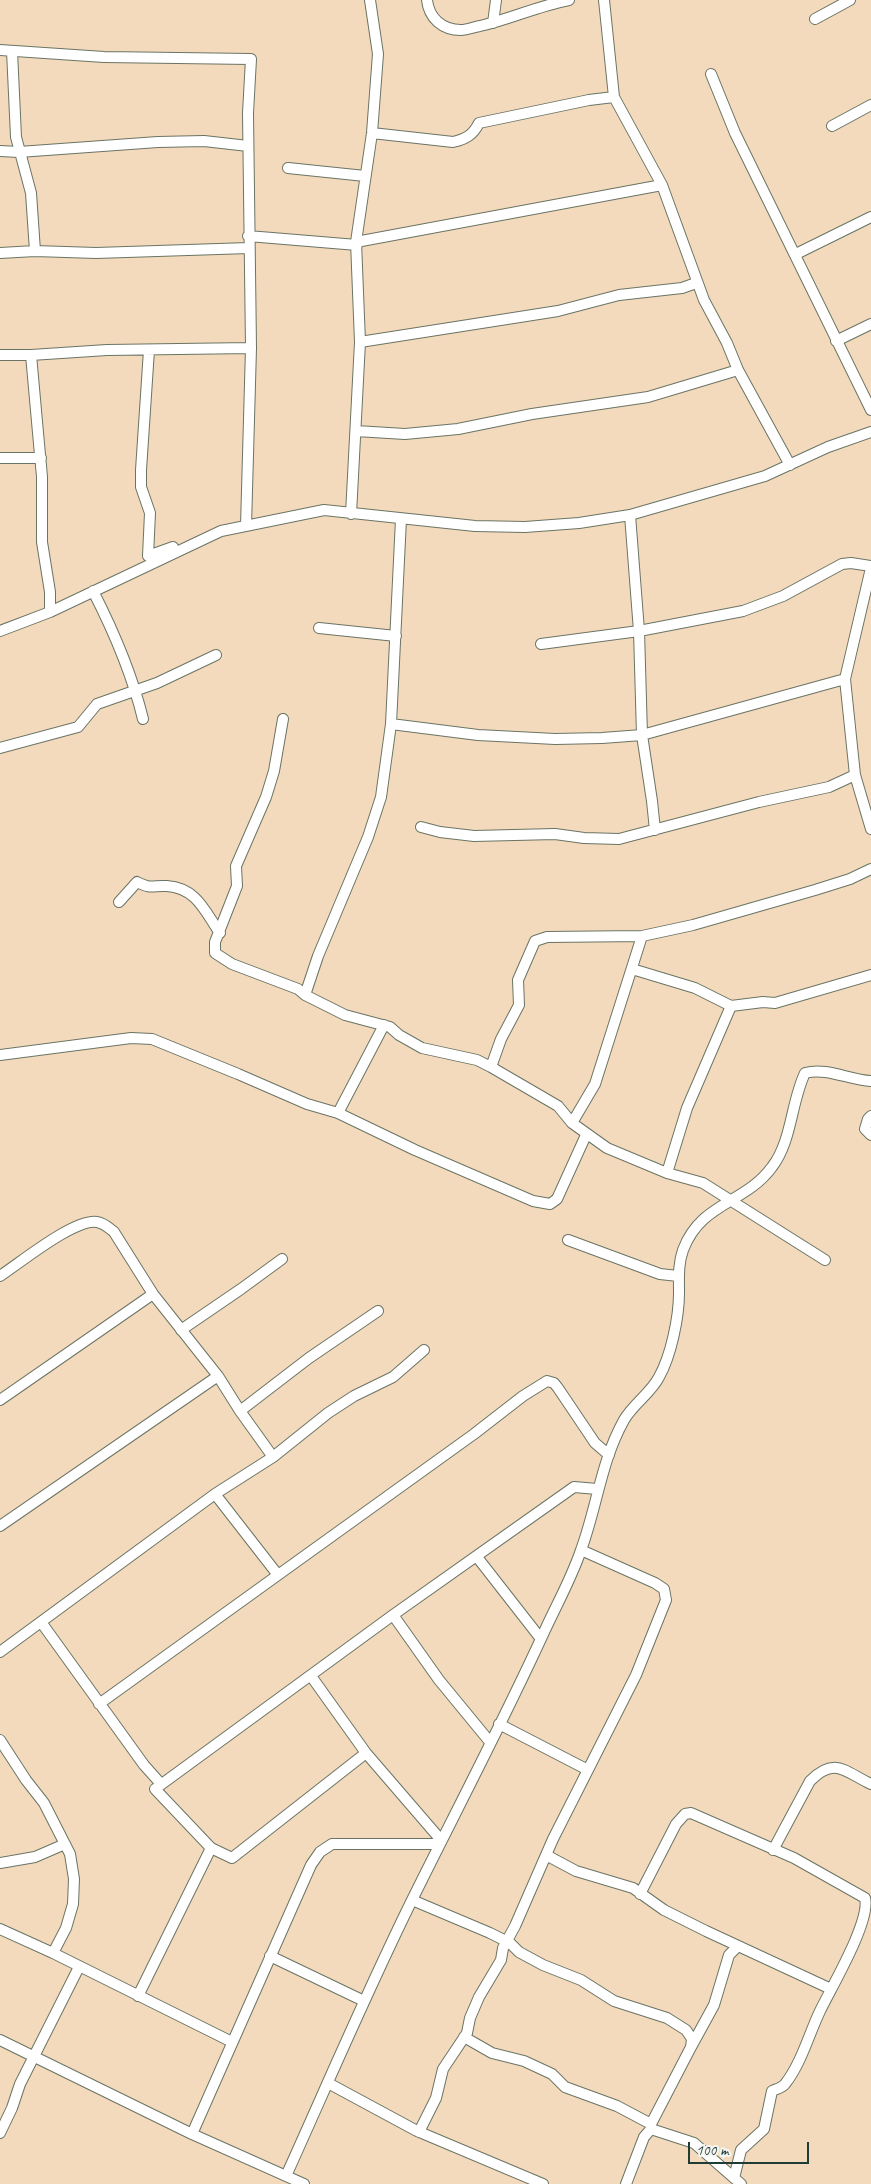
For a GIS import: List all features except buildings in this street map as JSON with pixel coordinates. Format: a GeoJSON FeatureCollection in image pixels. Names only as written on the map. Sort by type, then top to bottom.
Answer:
{"type":"FeatureCollection","features":[{"type":"Feature","properties":{"kind":"street"},"geometry":{"type":"LineString","coordinates":[[351,514],[360,342],[357,243],[364,176],[372,133],[378,54],[370,0]]}},
{"type":"Feature","properties":{"kind":"street"},"geometry":{"type":"LineString","coordinates":[[427,0],[433,19],[444,26],[461,30],[493,23],[549,4],[569,0]]}},
{"type":"Feature","properties":{"kind":"street"},"geometry":{"type":"LineString","coordinates":[[493,23],[496,0]]}},
{"type":"Feature","properties":{"kind":"street"},"geometry":{"type":"LineString","coordinates":[[604,0],[614,97],[662,186],[696,283],[727,343],[738,370],[790,465]]}},
{"type":"Feature","properties":{"kind":"street"},"geometry":{"type":"LineString","coordinates":[[815,19],[850,0]]}},
{"type":"Feature","properties":{"kind":"street"},"geometry":{"type":"LineString","coordinates":[[0,50],[104,57],[251,59],[248,113],[250,348],[246,526]]}},
{"type":"Feature","properties":{"kind":"street"},"geometry":{"type":"LineString","coordinates":[[12,51],[16,137],[18,152],[31,192],[35,250]]}},
{"type":"Feature","properties":{"kind":"street"},"geometry":{"type":"LineString","coordinates":[[711,74],[735,133],[871,410]]}},
{"type":"Feature","properties":{"kind":"street"},"geometry":{"type":"LineString","coordinates":[[372,133],[453,142],[464,139],[474,132],[479,123],[588,100],[614,97]]}},
{"type":"Feature","properties":{"kind":"street"},"geometry":{"type":"LineString","coordinates":[[832,126],[871,105]]}},
{"type":"Feature","properties":{"kind":"street"},"geometry":{"type":"LineString","coordinates":[[0,152],[185,141],[204,141],[248,146]]}},
{"type":"Feature","properties":{"kind":"street"},"geometry":{"type":"LineString","coordinates":[[288,168],[364,176]]}},
{"type":"Feature","properties":{"kind":"street"},"geometry":{"type":"LineString","coordinates":[[248,236],[357,243],[662,186]]}},
{"type":"Feature","properties":{"kind":"street"},"geometry":{"type":"LineString","coordinates":[[796,254],[871,217]]}},
{"type":"Feature","properties":{"kind":"street"},"geometry":{"type":"LineString","coordinates":[[0,253],[35,250],[96,252],[249,248]]}},
{"type":"Feature","properties":{"kind":"street"},"geometry":{"type":"LineString","coordinates":[[360,342],[558,311],[619,295],[682,288],[696,283]]}},
{"type":"Feature","properties":{"kind":"street"},"geometry":{"type":"LineString","coordinates":[[836,341],[871,324]]}},
{"type":"Feature","properties":{"kind":"street"},"geometry":{"type":"LineString","coordinates":[[0,355],[107,350],[250,348]]}},
{"type":"Feature","properties":{"kind":"street"},"geometry":{"type":"LineString","coordinates":[[149,350],[140,470],[141,486],[150,513],[148,556],[221,531],[324,510],[475,526],[525,528],[579,523],[630,515],[747,482],[828,447],[871,432]]}},
{"type":"Feature","properties":{"kind":"street"},"geometry":{"type":"LineString","coordinates":[[31,355],[41,458],[42,542],[50,592],[50,612]]}},
{"type":"Feature","properties":{"kind":"street"},"geometry":{"type":"LineString","coordinates":[[356,431],[405,434],[458,429],[532,414],[648,397],[738,370]]}},
{"type":"Feature","properties":{"kind":"street"},"geometry":{"type":"LineString","coordinates":[[0,458],[41,458]]}},
{"type":"Feature","properties":{"kind":"street"},"geometry":{"type":"LineString","coordinates":[[630,515],[639,631],[642,735],[655,830]]}},
{"type":"Feature","properties":{"kind":"street"},"geometry":{"type":"LineString","coordinates":[[305,995],[318,956],[368,836],[381,797],[391,724],[401,519]]}},
{"type":"Feature","properties":{"kind":"street"},"geometry":{"type":"LineString","coordinates":[[0,630],[50,612],[221,531]]}},
{"type":"Feature","properties":{"kind":"street"},"geometry":{"type":"LineString","coordinates":[[542,644],[639,631],[743,611],[783,596],[842,564],[852,563],[871,567],[845,679],[854,774],[871,829]]}},
{"type":"Feature","properties":{"kind":"street"},"geometry":{"type":"LineString","coordinates":[[92,591],[115,635],[136,689],[143,719]]}},
{"type":"Feature","properties":{"kind":"street"},"geometry":{"type":"LineString","coordinates":[[319,628],[396,636]]}},
{"type":"Feature","properties":{"kind":"street"},"geometry":{"type":"LineString","coordinates":[[0,748],[78,728],[97,704],[157,683],[216,656]]}},
{"type":"Feature","properties":{"kind":"street"},"geometry":{"type":"LineString","coordinates":[[391,724],[478,735],[555,739],[642,735],[845,679]]}},
{"type":"Feature","properties":{"kind":"street"},"geometry":{"type":"LineString","coordinates":[[284,719],[274,772],[266,797],[236,866],[237,886],[215,942],[215,953],[232,964],[280,984],[298,989],[305,995],[352,1018],[384,1025],[422,1048],[477,1060],[492,1067],[558,1106],[572,1123],[586,1135],[607,1148],[667,1173],[704,1183],[825,1260]]}},
{"type":"Feature","properties":{"kind":"street"},"geometry":{"type":"LineString","coordinates":[[421,827],[440,832],[474,836],[555,834],[584,838],[619,839],[759,802],[829,787],[854,774]]}},
{"type":"Feature","properties":{"kind":"street"},"geometry":{"type":"LineString","coordinates":[[492,1067],[501,1039],[518,1005],[518,980],[536,941],[547,937],[642,936],[693,925],[782,900],[850,878],[871,868]]}},
{"type":"Feature","properties":{"kind":"street"},"geometry":{"type":"LineString","coordinates":[[119,902],[137,882],[149,888],[163,885],[175,886],[186,890],[202,904],[220,933]]}},
{"type":"Feature","properties":{"kind":"street"},"geometry":{"type":"LineString","coordinates":[[572,1123],[595,1084],[642,936]]}},
{"type":"Feature","properties":{"kind":"street"},"geometry":{"type":"LineString","coordinates":[[632,969],[695,988],[731,1006],[775,1003],[871,975]]}},
{"type":"Feature","properties":{"kind":"street"},"geometry":{"type":"LineString","coordinates":[[667,1173],[687,1108],[731,1006]]}},
{"type":"Feature","properties":{"kind":"street"},"geometry":{"type":"LineString","coordinates":[[338,1113],[384,1025]]}},
{"type":"Feature","properties":{"kind":"street"},"geometry":{"type":"LineString","coordinates":[[0,1055],[132,1038],[152,1039],[307,1104],[338,1113],[415,1150],[533,1200],[550,1204],[557,1199],[586,1135]]}},
{"type":"Feature","properties":{"kind":"street"},"geometry":{"type":"LineString","coordinates":[[286,2176],[364,2001],[440,1842],[541,1639],[581,1550],[597,1489],[624,1419],[659,1380],[670,1348],[676,1317],[679,1295],[678,1276],[682,1251],[694,1229],[704,1217],[733,1201],[759,1182],[773,1166],[781,1152],[805,1073],[834,1073],[871,1081]]}},
{"type":"Feature","properties":{"kind":"street"},"geometry":{"type":"LineString","coordinates":[[871,1116],[865,1129],[871,1135]]}},
{"type":"Feature","properties":{"kind":"street"},"geometry":{"type":"LineString","coordinates":[[0,1276],[63,1233],[86,1223],[98,1222],[114,1232],[153,1294],[218,1376],[240,1412],[273,1457]]}},
{"type":"Feature","properties":{"kind":"street"},"geometry":{"type":"LineString","coordinates":[[568,1240],[660,1274],[678,1276]]}},
{"type":"Feature","properties":{"kind":"street"},"geometry":{"type":"LineString","coordinates":[[181,1330],[282,1259]]}},
{"type":"Feature","properties":{"kind":"street"},"geometry":{"type":"LineString","coordinates":[[0,1400],[153,1294]]}},
{"type":"Feature","properties":{"kind":"street"},"geometry":{"type":"LineString","coordinates":[[240,1412],[309,1358],[378,1311]]}},
{"type":"Feature","properties":{"kind":"street"},"geometry":{"type":"LineString","coordinates":[[0,1652],[215,1494],[273,1457],[328,1413],[354,1396],[393,1377],[424,1350]]}},
{"type":"Feature","properties":{"kind":"street"},"geometry":{"type":"LineString","coordinates":[[0,1526],[218,1376]]}},
{"type":"Feature","properties":{"kind":"street"},"geometry":{"type":"LineString","coordinates":[[99,1704],[494,1419],[523,1396],[547,1381],[554,1383],[595,1443],[609,1455]]}},
{"type":"Feature","properties":{"kind":"street"},"geometry":{"type":"LineString","coordinates":[[366,1753],[232,1858],[211,1848],[155,1789],[393,1615],[574,1487],[597,1489]]}},
{"type":"Feature","properties":{"kind":"street"},"geometry":{"type":"LineString","coordinates":[[215,1494],[278,1575]]}},
{"type":"Feature","properties":{"kind":"street"},"geometry":{"type":"LineString","coordinates":[[419,2132],[436,2098],[443,2069],[464,2037],[479,1997],[502,1960],[503,1948],[515,1926],[546,1855],[636,1675],[666,1600],[664,1589],[655,1583],[581,1550]]}},
{"type":"Feature","properties":{"kind":"street"},"geometry":{"type":"LineString","coordinates":[[477,1557],[541,1639]]}},
{"type":"Feature","properties":{"kind":"street"},"geometry":{"type":"LineString","coordinates":[[393,1615],[439,1680],[490,1742]]}},
{"type":"Feature","properties":{"kind":"street"},"geometry":{"type":"LineString","coordinates":[[41,1622],[144,1765],[162,1784]]}},
{"type":"Feature","properties":{"kind":"street"},"geometry":{"type":"LineString","coordinates":[[311,1676],[366,1753],[440,1842]]}},
{"type":"Feature","properties":{"kind":"street"},"geometry":{"type":"LineString","coordinates":[[499,1724],[588,1770]]}},
{"type":"Feature","properties":{"kind":"street"},"geometry":{"type":"LineString","coordinates":[[0,1740],[26,1780],[44,1802],[70,1854],[74,1879],[73,1904],[66,1928],[53,1953]]}},
{"type":"Feature","properties":{"kind":"street"},"geometry":{"type":"LineString","coordinates":[[773,1850],[810,1781],[818,1773],[826,1768],[834,1767],[871,1784]]}},
{"type":"Feature","properties":{"kind":"street"},"geometry":{"type":"LineString","coordinates":[[640,1894],[676,1824],[685,1814],[699,1815],[794,1858],[865,1898],[865,1910],[849,1956],[791,2075],[784,2086],[772,2092],[764,2130],[741,2150],[738,2181]]}},
{"type":"Feature","properties":{"kind":"street"},"geometry":{"type":"LineString","coordinates":[[192,2134],[311,1865],[320,1852],[332,1844],[440,1842]]}},
{"type":"Feature","properties":{"kind":"street"},"geometry":{"type":"LineString","coordinates":[[0,1864],[34,1857],[65,1844]]}},
{"type":"Feature","properties":{"kind":"street"},"geometry":{"type":"LineString","coordinates":[[138,1996],[211,1848]]}},
{"type":"Feature","properties":{"kind":"street"},"geometry":{"type":"LineString","coordinates":[[546,1855],[576,1871],[633,1888],[664,1910],[737,1947],[750,1951],[832,1989]]}},
{"type":"Feature","properties":{"kind":"street"},"geometry":{"type":"LineString","coordinates":[[412,1900],[506,1942],[519,1952],[543,1965],[580,1980],[614,2000],[667,2018],[686,2030],[692,2040],[692,2047]]}},
{"type":"Feature","properties":{"kind":"street"},"geometry":{"type":"LineString","coordinates":[[0,1928],[232,2042]]}},
{"type":"Feature","properties":{"kind":"street"},"geometry":{"type":"LineString","coordinates":[[626,2184],[644,2137],[714,2005],[729,1955],[737,1947]]}},
{"type":"Feature","properties":{"kind":"street"},"geometry":{"type":"LineString","coordinates":[[270,1956],[364,2001]]}},
{"type":"Feature","properties":{"kind":"street"},"geometry":{"type":"LineString","coordinates":[[0,2133],[12,2108],[20,2084],[79,1967]]}},
{"type":"Feature","properties":{"kind":"street"},"geometry":{"type":"LineString","coordinates":[[464,2037],[492,2054],[524,2061],[552,2074],[565,2086],[617,2106],[651,2126],[694,2143],[738,2181]]}},
{"type":"Feature","properties":{"kind":"street"},"geometry":{"type":"LineString","coordinates":[[0,2040],[192,2134],[304,2184]]}},
{"type":"Feature","properties":{"kind":"street"},"geometry":{"type":"LineString","coordinates":[[328,2082],[419,2132],[543,2184]]}}]}
